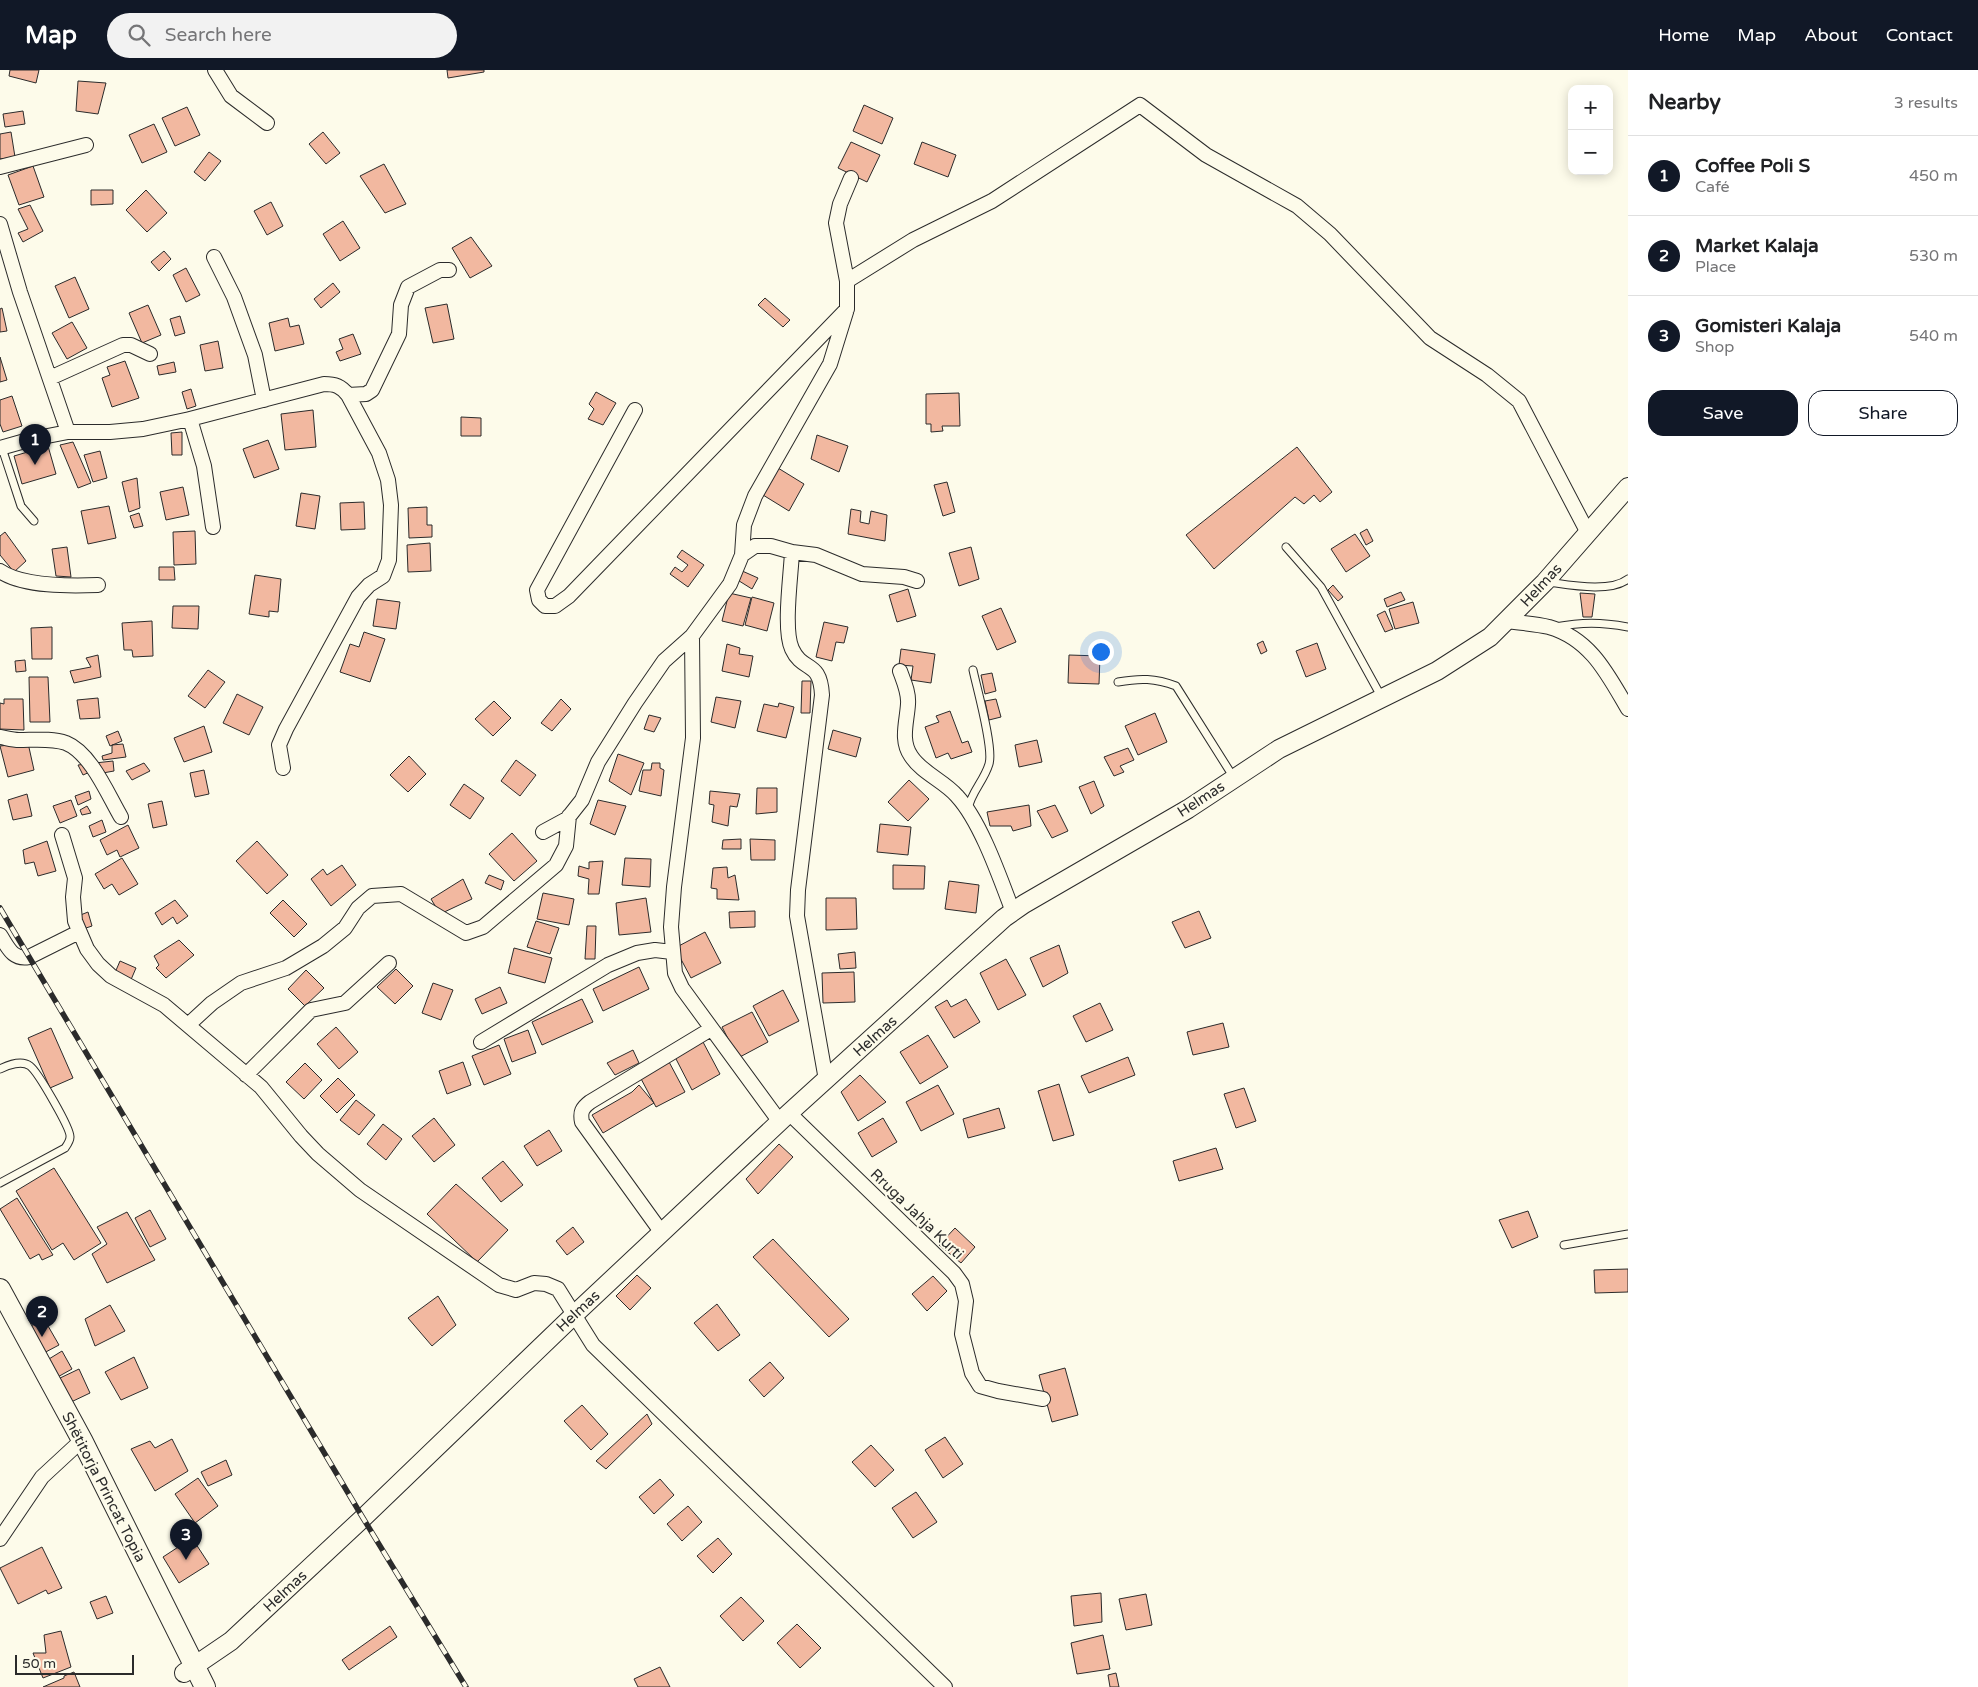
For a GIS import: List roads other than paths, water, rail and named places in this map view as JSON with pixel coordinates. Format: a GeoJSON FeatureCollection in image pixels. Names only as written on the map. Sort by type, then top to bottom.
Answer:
{"type":"FeatureCollection","features":[{"type":"Feature","properties":{"kind":"main road","name":"Shëtitorja Princat Topia"},"geometry":{"type":"LineString","coordinates":[[0,1289],[82,1440],[189,1670],[205,1687]]}},
{"type":"Feature","properties":{"kind":"street"},"geometry":{"type":"LineString","coordinates":[[215,70],[231,96],[267,123]]}},
{"type":"Feature","properties":{"kind":"street"},"geometry":{"type":"LineString","coordinates":[[847,280],[913,240],[992,200],[1140,105],[1206,156],[1297,206],[1330,234],[1430,338],[1487,375],[1519,401],[1588,533]]}},
{"type":"Feature","properties":{"kind":"street"},"geometry":{"type":"LineString","coordinates":[[0,166],[86,145]]}},
{"type":"Feature","properties":{"kind":"street"},"geometry":{"type":"LineString","coordinates":[[543,832],[569,816],[582,800],[598,762],[635,703],[664,661],[692,636],[730,584],[742,555],[744,525],[755,496],[830,364],[846,309],[847,280],[836,223],[840,204],[851,178]]}},
{"type":"Feature","properties":{"kind":"street"},"geometry":{"type":"LineString","coordinates":[[0,224],[20,292],[68,432]]}},
{"type":"Feature","properties":{"kind":"street"},"geometry":{"type":"LineString","coordinates":[[214,258],[234,297],[255,355],[264,400]]}},
{"type":"Feature","properties":{"kind":"street"},"geometry":{"type":"LineString","coordinates":[[348,395],[366,394],[372,390],[399,334],[401,306],[408,287],[440,270],[449,270]]}},
{"type":"Feature","properties":{"kind":"street"},"geometry":{"type":"LineString","coordinates":[[635,410],[537,590],[538,600],[545,606],[555,606],[569,596],[846,309]]}},
{"type":"Feature","properties":{"kind":"street"},"geometry":{"type":"LineString","coordinates":[[50,378],[123,345],[131,345],[150,354]]}},
{"type":"Feature","properties":{"kind":"street"},"geometry":{"type":"LineString","coordinates":[[1,448],[32,439],[68,432],[110,432],[143,429],[190,419],[324,384],[334,384],[342,387],[379,453],[388,480],[392,504],[389,560],[384,576],[370,585],[358,597],[286,729],[279,745],[283,768]]}},
{"type":"Feature","properties":{"kind":"street"},"geometry":{"type":"LineString","coordinates":[[190,419],[204,466],[213,526]]}},
{"type":"Feature","properties":{"kind":"street","name":"Helmas"},"geometry":{"type":"LineString","coordinates":[[189,1670],[231,1641],[364,1518],[575,1314],[784,1118],[1013,912],[1188,808],[1279,749],[1437,671],[1490,637],[1545,582],[1628,487]]}},
{"type":"Feature","properties":{"kind":"street"},"geometry":{"type":"LineString","coordinates":[[742,555],[755,546],[771,546],[792,552],[816,555],[862,574],[904,577],[917,581]]}},
{"type":"Feature","properties":{"kind":"street"},"geometry":{"type":"LineString","coordinates":[[792,552],[788,634],[791,648],[798,659],[816,672],[821,689],[798,890],[797,916],[826,1080]]}},
{"type":"Feature","properties":{"kind":"street"},"geometry":{"type":"LineString","coordinates":[[0,571],[21,580],[63,586],[98,585]]}},
{"type":"Feature","properties":{"kind":"street"},"geometry":{"type":"LineString","coordinates":[[1507,621],[1550,628],[1572,638],[1591,651],[1628,709]]}},
{"type":"Feature","properties":{"kind":"street"},"geometry":{"type":"LineString","coordinates":[[692,636],[692,738],[671,927],[675,973],[682,988],[711,1028],[784,1118]]}},
{"type":"Feature","properties":{"kind":"street"},"geometry":{"type":"LineString","coordinates":[[900,671],[907,691],[908,704],[904,724],[906,742],[911,756],[956,794],[968,809],[995,866],[1013,912]]}},
{"type":"Feature","properties":{"kind":"street"},"geometry":{"type":"LineString","coordinates":[[0,737],[65,743],[80,751],[122,817]]}},
{"type":"Feature","properties":{"kind":"street"},"geometry":{"type":"LineString","coordinates":[[188,1025],[212,1003],[241,984],[286,968],[323,946],[345,928],[358,908],[372,896],[401,894],[466,933],[483,927],[556,865],[566,846],[569,816]]}},
{"type":"Feature","properties":{"kind":"street"},"geometry":{"type":"LineString","coordinates":[[62,835],[75,878],[73,897],[75,921],[79,932],[98,964],[111,976],[164,1006],[188,1025],[272,1099],[318,1154],[368,1195],[500,1285],[516,1290],[534,1283],[546,1284],[558,1289],[593,1345],[945,1687]]}},
{"type":"Feature","properties":{"kind":"street"},"geometry":{"type":"LineString","coordinates":[[0,935],[13,955],[20,958],[29,957],[79,932]]}},
{"type":"Feature","properties":{"kind":"street"},"geometry":{"type":"LineString","coordinates":[[481,1042],[608,965],[637,953],[655,950],[672,952]]}},
{"type":"Feature","properties":{"kind":"street"},"geometry":{"type":"LineString","coordinates":[[246,1075],[311,1010],[345,1003],[390,963]]}},
{"type":"Feature","properties":{"kind":"street"},"geometry":{"type":"LineString","coordinates":[[662,1233],[582,1122],[580,1115],[583,1108],[590,1102],[711,1028]]}},
{"type":"Feature","properties":{"kind":"street","name":"Rruga Jahja Kurti"},"geometry":{"type":"LineString","coordinates":[[784,1118],[954,1273],[962,1284],[966,1301],[962,1334],[972,1372],[980,1386],[1043,1399]]}},
{"type":"Feature","properties":{"kind":"street"},"geometry":{"type":"LineString","coordinates":[[0,1539],[42,1477],[82,1440]]}},
{"type":"Feature","properties":{"kind":"lane"},"geometry":{"type":"LineString","coordinates":[[1,448],[21,506],[34,522]]}},
{"type":"Feature","properties":{"kind":"lane"},"geometry":{"type":"LineString","coordinates":[[1286,547],[1321,588],[1383,699]]}},
{"type":"Feature","properties":{"kind":"lane"},"geometry":{"type":"LineString","coordinates":[[1545,582],[1609,587],[1628,579]]}},
{"type":"Feature","properties":{"kind":"lane"},"geometry":{"type":"LineString","coordinates":[[1550,628],[1576,623],[1601,622],[1628,626]]}},
{"type":"Feature","properties":{"kind":"lane"},"geometry":{"type":"LineString","coordinates":[[968,809],[970,798],[984,778],[990,761],[985,722],[973,670]]}},
{"type":"Feature","properties":{"kind":"lane"},"geometry":{"type":"LineString","coordinates":[[1118,682],[1136,679],[1160,680],[1176,686],[1234,778]]}},
{"type":"Feature","properties":{"kind":"lane"},"geometry":{"type":"LineString","coordinates":[[0,1069],[8,1065],[21,1063],[30,1066],[69,1129],[70,1138],[65,1148],[0,1183]]}},
{"type":"Feature","properties":{"kind":"lane"},"geometry":{"type":"LineString","coordinates":[[1564,1245],[1628,1234]]}},
{"type":"Feature","properties":{"kind":"railway"},"geometry":{"type":"LineString","coordinates":[[0,908],[363,1518],[466,1687]]}},
{"type":"Feature","properties":{"kind":"place","name":"Coffee Poli S"},"geometry":{"type":"Point","coordinates":[35,465]}},
{"type":"Feature","properties":{"kind":"place","name":"Market Kalaja"},"geometry":{"type":"Point","coordinates":[42,1337]}},
{"type":"Feature","properties":{"kind":"place","name":"Gomisteri Kalaja"},"geometry":{"type":"Point","coordinates":[186,1560]}}]}
